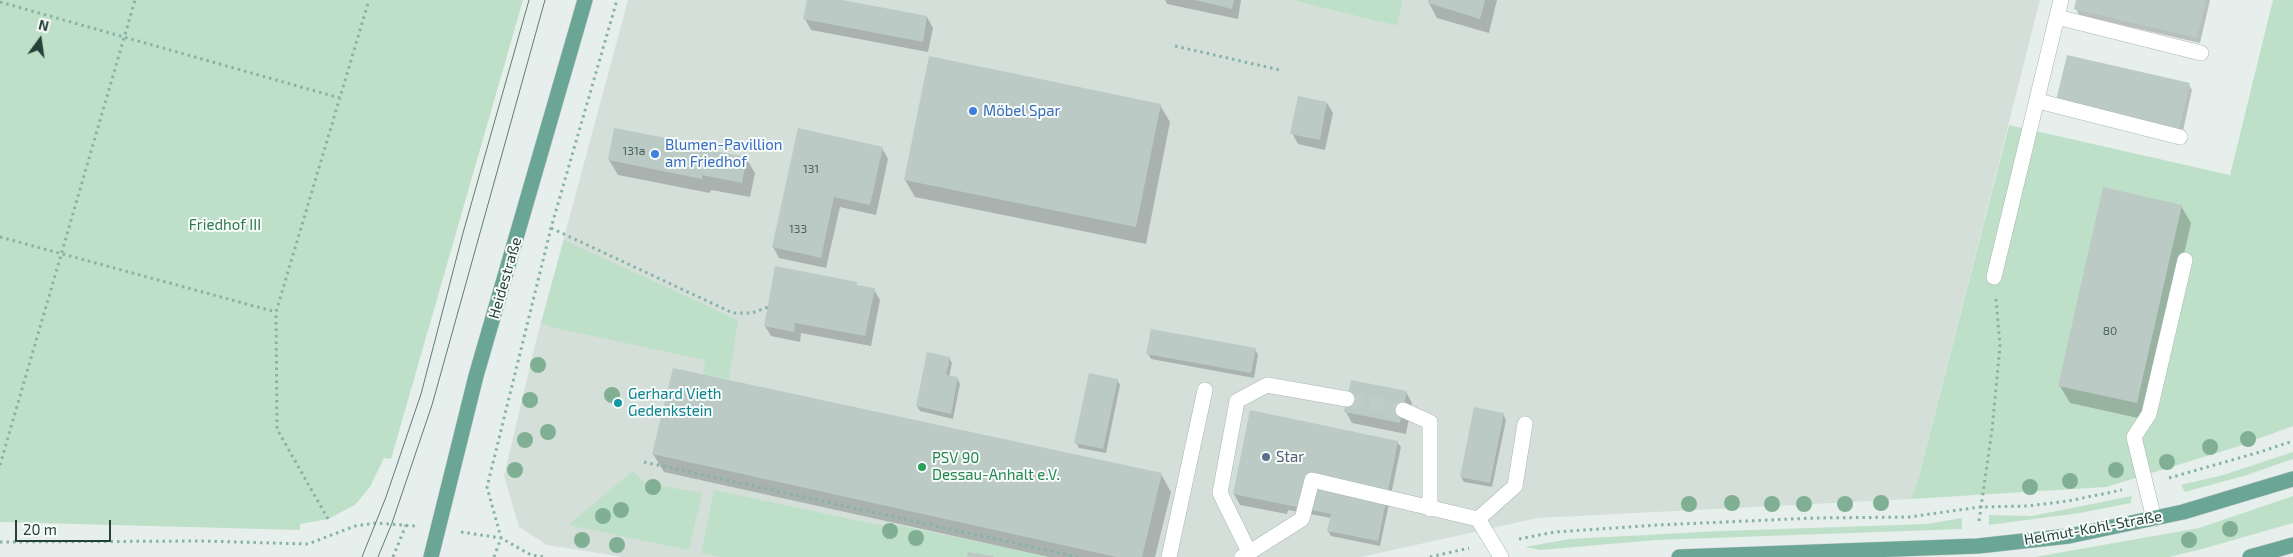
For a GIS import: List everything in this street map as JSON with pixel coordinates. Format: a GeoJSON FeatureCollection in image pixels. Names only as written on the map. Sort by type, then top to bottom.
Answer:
{"type":"FeatureCollection","features":[{"type":"Feature","properties":{"kind":"main road","name":"Heidestraße"},"geometry":{"type":"LineString","coordinates":[[431,557],[476,376],[585,0]]}},
{"type":"Feature","properties":{"kind":"main road","name":"Helmut-Kohl-Straße"},"geometry":{"type":"LineString","coordinates":[[1679,557],[1978,546],[2069,536],[2192,510],[2293,479]]}},
{"type":"Feature","properties":{"kind":"main road"},"geometry":{"type":"LineString","coordinates":[[2250,557],[2293,545]]}},
{"type":"Feature","properties":{"kind":"lane"},"geometry":{"type":"LineString","coordinates":[[1994,277],[2061,0]]}},
{"type":"Feature","properties":{"kind":"lane"},"geometry":{"type":"LineString","coordinates":[[2057,17],[2201,53]]}},
{"type":"Feature","properties":{"kind":"lane"},"geometry":{"type":"LineString","coordinates":[[2038,101],[2180,137]]}},
{"type":"Feature","properties":{"kind":"lane"},"geometry":{"type":"LineString","coordinates":[[2154,519],[2134,437],[2149,414],[2185,260]]}},
{"type":"Feature","properties":{"kind":"lane"},"geometry":{"type":"LineString","coordinates":[[1347,399],[1267,385],[1237,401],[1220,493],[1246,554],[1302,519],[1312,480],[1478,519],[1497,551]]}},
{"type":"Feature","properties":{"kind":"lane"},"geometry":{"type":"LineString","coordinates":[[1169,557],[1206,390]]}},
{"type":"Feature","properties":{"kind":"lane"},"geometry":{"type":"LineString","coordinates":[[1403,410],[1430,422],[1430,508]]}},
{"type":"Feature","properties":{"kind":"lane"},"geometry":{"type":"LineString","coordinates":[[1478,519],[1515,486],[1525,424]]}},
{"type":"Feature","properties":{"kind":"path"},"geometry":{"type":"LineString","coordinates":[[0,465],[135,0]]}},
{"type":"Feature","properties":{"kind":"path"},"geometry":{"type":"LineString","coordinates":[[328,519],[277,429],[276,312],[369,0]]}},
{"type":"Feature","properties":{"kind":"path"},"geometry":{"type":"LineString","coordinates":[[494,557],[501,538],[487,487],[551,228],[617,0]]}},
{"type":"Feature","properties":{"kind":"path"},"geometry":{"type":"LineString","coordinates":[[0,2],[340,98]]}},
{"type":"Feature","properties":{"kind":"path"},"geometry":{"type":"LineString","coordinates":[[1175,46],[1280,70]]}},
{"type":"Feature","properties":{"kind":"path"},"geometry":{"type":"LineString","coordinates":[[551,228],[733,313],[752,313],[768,307]]}},
{"type":"Feature","properties":{"kind":"path"},"geometry":{"type":"LineString","coordinates":[[0,237],[276,312]]}},
{"type":"Feature","properties":{"kind":"path"},"geometry":{"type":"LineString","coordinates":[[1430,557],[1497,551],[1555,532],[1814,518],[1909,517],[1980,507],[1992,430],[2000,346],[1994,277]]}},
{"type":"Feature","properties":{"kind":"path"},"geometry":{"type":"LineString","coordinates":[[644,462],[1078,557]]}},
{"type":"Feature","properties":{"kind":"path"},"geometry":{"type":"LineString","coordinates":[[0,542],[202,541],[308,544],[355,526],[376,523],[406,525],[393,557]]}},
{"type":"Feature","properties":{"kind":"path"},"geometry":{"type":"LineString","coordinates":[[439,529],[501,538],[531,555],[545,557]]}},
{"type":"Feature","properties":{"kind":"shaded area"},"geometry":{"type":"Polygon","coordinates":[[[628,0],[1291,0],[1397,26],[1403,0],[2040,0],[1919,476],[1911,499],[1538,518],[1361,557],[623,557],[547,545],[519,527],[504,476],[535,345],[628,0]]]}},
{"type":"Feature","properties":{"kind":"green space","name":"Friedhof III"},"geometry":{"type":"Polygon","coordinates":[[[0,0],[523,0],[391,459],[384,458],[370,487],[355,505],[328,519],[300,524],[300,530],[0,522],[0,0]]]}},
{"type":"Feature","properties":{"kind":"green space"},"geometry":{"type":"Polygon","coordinates":[[[1291,0],[1403,0],[1397,26],[1291,0]]]}},
{"type":"Feature","properties":{"kind":"green space"},"geometry":{"type":"Polygon","coordinates":[[[2273,0],[2293,0],[2293,426],[2236,447],[2106,487],[1911,499],[1919,476],[2009,125],[2230,175],[2273,0]]]}},
{"type":"Feature","properties":{"kind":"green space"},"geometry":{"type":"Polygon","coordinates":[[[564,240],[738,320],[729,380],[703,374],[705,360],[555,328],[541,323],[564,240]]]}},
{"type":"Feature","properties":{"kind":"green space"},"geometry":{"type":"Polygon","coordinates":[[[2293,452],[2293,459],[2247,475],[2185,492],[2181,485],[2223,475],[2293,452]]]}},
{"type":"Feature","properties":{"kind":"green space"},"geometry":{"type":"Polygon","coordinates":[[[633,471],[645,483],[702,493],[689,550],[568,525],[633,471]]]}},
{"type":"Feature","properties":{"kind":"green space"},"geometry":{"type":"Polygon","coordinates":[[[714,490],[883,526],[897,525],[1050,557],[721,557],[701,553],[714,490]]]}},
{"type":"Feature","properties":{"kind":"green space"},"geometry":{"type":"Polygon","coordinates":[[[2132,496],[2131,503],[2080,513],[1989,525],[1989,515],[2032,516],[2132,496]]]}},
{"type":"Feature","properties":{"kind":"green space"},"geometry":{"type":"Polygon","coordinates":[[[2293,496],[2293,523],[2169,557],[2035,557],[2199,528],[2293,496]]]}},
{"type":"Feature","properties":{"kind":"green space"},"geometry":{"type":"Polygon","coordinates":[[[1962,518],[1962,529],[1656,540],[1540,550],[1525,547],[1570,539],[1721,531],[1927,524],[1962,518]]]}},
{"type":"Feature","properties":{"kind":"building"},"geometry":{"type":"Polygon","coordinates":[[[807,0],[842,0],[927,16],[923,42],[803,19],[807,0]]]}},
{"type":"Feature","properties":{"kind":"building"},"geometry":{"type":"Polygon","coordinates":[[[1195,0],[1234,0],[1232,9],[1195,0]]]}},
{"type":"Feature","properties":{"kind":"building"},"geometry":{"type":"Polygon","coordinates":[[[1428,0],[1485,0],[1480,19],[1428,3],[1428,0]]]}},
{"type":"Feature","properties":{"kind":"building"},"geometry":{"type":"Polygon","coordinates":[[[2076,0],[2206,0],[2197,38],[2074,9],[2076,0]]]}},
{"type":"Feature","properties":{"kind":"building"},"geometry":{"type":"Polygon","coordinates":[[[2067,55],[2190,83],[2179,130],[2056,101],[2067,55]]]}},
{"type":"Feature","properties":{"kind":"building"},"geometry":{"type":"Polygon","coordinates":[[[929,56],[1161,104],[1136,227],[904,180],[929,56]]]}},
{"type":"Feature","properties":{"kind":"building"},"geometry":{"type":"Polygon","coordinates":[[[1298,96],[1327,102],[1320,140],[1290,134],[1298,96]]]}},
{"type":"Feature","properties":{"kind":"building"},"geometry":{"type":"Polygon","coordinates":[[[614,128],[708,146],[708,150],[747,157],[742,183],[702,175],[702,179],[608,160],[614,128]]]}},
{"type":"Feature","properties":{"kind":"building"},"geometry":{"type":"Polygon","coordinates":[[[798,128],[883,147],[870,205],[834,197],[821,258],[772,247],[798,128]]]}},
{"type":"Feature","properties":{"kind":"building"},"geometry":{"type":"Polygon","coordinates":[[[2103,187],[2182,205],[2137,403],[2058,386],[2103,187]]]}},
{"type":"Feature","properties":{"kind":"building"},"geometry":{"type":"Polygon","coordinates":[[[775,266],[857,282],[857,285],[875,288],[865,336],[795,323],[794,332],[764,326],[775,266]]]}},
{"type":"Feature","properties":{"kind":"building"},"geometry":{"type":"Polygon","coordinates":[[[1151,329],[1256,348],[1251,373],[1146,354],[1151,329]]]}},
{"type":"Feature","properties":{"kind":"building"},"geometry":{"type":"Polygon","coordinates":[[[927,352],[950,357],[946,375],[958,377],[951,414],[916,406],[927,352]]]}},
{"type":"Feature","properties":{"kind":"building","name":"PSV 90 Dessau-Anhalt e.V."},"geometry":{"type":"Polygon","coordinates":[[[673,368],[1162,473],[1142,557],[1116,557],[652,454],[673,368]]]}},
{"type":"Feature","properties":{"kind":"building"},"geometry":{"type":"Polygon","coordinates":[[[1089,373],[1118,379],[1103,449],[1074,443],[1089,373]]]}},
{"type":"Feature","properties":{"kind":"building"},"geometry":{"type":"Polygon","coordinates":[[[1351,380],[1407,391],[1400,423],[1344,412],[1351,380]]]}},
{"type":"Feature","properties":{"kind":"building"},"geometry":{"type":"Polygon","coordinates":[[[1474,407],[1504,413],[1490,483],[1460,477],[1474,407]]]}},
{"type":"Feature","properties":{"kind":"building"},"geometry":{"type":"Polygon","coordinates":[[[1250,410],[1398,441],[1378,541],[1327,531],[1331,514],[1233,494],[1250,410]]]}},
{"type":"Feature","properties":{"kind":"building"},"geometry":{"type":"Polygon","coordinates":[[[968,552],[994,556],[994,557],[967,557],[968,552]]]}},
{"type":"Feature","properties":{"kind":"tunnel"},"geometry":{"type":"LineString","coordinates":[[1347,399],[1403,410]]}},
{"type":"Feature","properties":{"kind":"tram line"},"geometry":{"type":"LineString","coordinates":[[362,557],[386,497],[421,394],[463,233],[529,0]]}},
{"type":"Feature","properties":{"kind":"tram line"},"geometry":{"type":"LineString","coordinates":[[378,557],[392,523],[432,405],[545,0]]}},
{"type":"Feature","properties":{"kind":"place","name":"Möbel Spar"},"geometry":{"type":"Point","coordinates":[973,111]}},
{"type":"Feature","properties":{"kind":"place","name":"Blumen-Pavillion am Friedhof"},"geometry":{"type":"Point","coordinates":[655,154]}},
{"type":"Feature","properties":{"kind":"place","name":"Gerhard Vieth Gedenkstein"},"geometry":{"type":"Point","coordinates":[618,403]}},
{"type":"Feature","properties":{"kind":"place","name":"Star"},"geometry":{"type":"Point","coordinates":[1266,457]}},
{"type":"Feature","properties":{"kind":"place","name":"PSV 90 Dessau-Anhalt e.V."},"geometry":{"type":"Point","coordinates":[922,467]}}]}
